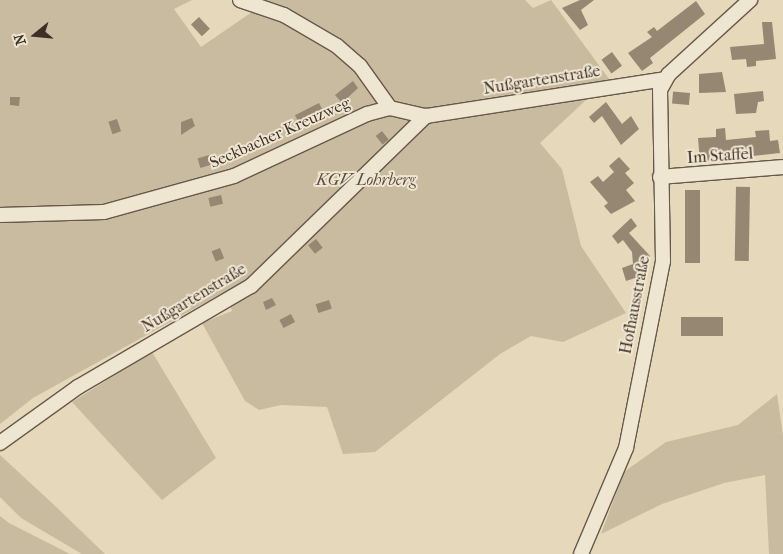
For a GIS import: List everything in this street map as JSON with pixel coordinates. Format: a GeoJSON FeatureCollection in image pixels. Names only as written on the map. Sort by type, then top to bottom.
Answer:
{"type":"FeatureCollection","features":[{"type":"Feature","properties":{"kind":"street"},"geometry":{"type":"LineString","coordinates":[[240,0],[284,15],[337,46],[360,66],[390,108],[426,116]]}},
{"type":"Feature","properties":{"kind":"street"},"geometry":{"type":"LineString","coordinates":[[664,79],[750,0]]}},
{"type":"Feature","properties":{"kind":"street","name":"Nußgartenstraße"},"geometry":{"type":"LineString","coordinates":[[0,442],[78,386],[251,286],[426,116],[664,79]]}},
{"type":"Feature","properties":{"kind":"street","name":"Hofhausstraße"},"geometry":{"type":"LineString","coordinates":[[581,554],[626,448],[663,255],[659,98],[664,79]]}},
{"type":"Feature","properties":{"kind":"street","name":"Seckbacher Kreuzweg"},"geometry":{"type":"LineString","coordinates":[[0,216],[104,212],[180,193],[234,176],[350,121],[390,108]]}},
{"type":"Feature","properties":{"kind":"street","name":"Im Staffel"},"geometry":{"type":"LineString","coordinates":[[660,177],[783,167]]}},
{"type":"Feature","properties":{"kind":"green space","name":"KGV Lohrberg"},"geometry":{"type":"Polygon","coordinates":[[[0,0],[192,0],[174,9],[201,47],[258,8],[240,0],[525,0],[533,8],[551,0],[612,83],[602,85],[540,143],[562,169],[581,246],[626,313],[563,342],[531,336],[500,354],[375,452],[343,454],[327,407],[281,405],[259,410],[245,401],[202,323],[232,311],[226,291],[33,398],[0,424],[0,0]]]}},
{"type":"Feature","properties":{"kind":"green space"},"geometry":{"type":"Polygon","coordinates":[[[152,352],[216,458],[162,500],[72,402],[152,352]]]}},
{"type":"Feature","properties":{"kind":"green space"},"geometry":{"type":"Polygon","coordinates":[[[777,394],[783,436],[783,554],[769,554],[765,475],[724,483],[662,504],[601,534],[624,472],[666,442],[738,425],[777,394]]]}},
{"type":"Feature","properties":{"kind":"green space"},"geometry":{"type":"Polygon","coordinates":[[[0,455],[105,554],[82,554],[21,518],[0,497],[0,455]]]}},
{"type":"Feature","properties":{"kind":"green space"},"geometry":{"type":"Polygon","coordinates":[[[0,516],[9,523],[70,554],[0,554],[0,516]]]}},
{"type":"Feature","properties":{"kind":"building"},"geometry":{"type":"Polygon","coordinates":[[[580,0],[594,0],[581,10],[588,25],[580,30],[562,8],[580,0]]]}},
{"type":"Feature","properties":{"kind":"building"},"geometry":{"type":"Polygon","coordinates":[[[696,1],[705,14],[650,58],[653,63],[642,71],[628,53],[652,37],[647,32],[654,27],[657,31],[696,1]]]}},
{"type":"Feature","properties":{"kind":"building"},"geometry":{"type":"Polygon","coordinates":[[[199,17],[210,29],[202,36],[191,25],[199,17]]]}},
{"type":"Feature","properties":{"kind":"building"},"geometry":{"type":"Polygon","coordinates":[[[762,22],[772,22],[776,59],[756,61],[756,66],[747,67],[746,59],[732,60],[730,47],[764,44],[762,22]]]}},
{"type":"Feature","properties":{"kind":"building"},"geometry":{"type":"Polygon","coordinates":[[[612,52],[622,66],[611,73],[601,60],[612,52]]]}},
{"type":"Feature","properties":{"kind":"building"},"geometry":{"type":"Polygon","coordinates":[[[722,72],[726,92],[699,93],[699,74],[722,72]]]}},
{"type":"Feature","properties":{"kind":"building"},"geometry":{"type":"Polygon","coordinates":[[[353,81],[358,88],[342,103],[335,95],[353,81]]]}},
{"type":"Feature","properties":{"kind":"building"},"geometry":{"type":"Polygon","coordinates":[[[763,91],[764,101],[758,102],[756,113],[736,114],[734,94],[763,91]]]}},
{"type":"Feature","properties":{"kind":"building"},"geometry":{"type":"Polygon","coordinates":[[[673,92],[690,93],[689,105],[672,103],[673,92]]]}},
{"type":"Feature","properties":{"kind":"building"},"geometry":{"type":"Polygon","coordinates":[[[10,97],[20,97],[19,106],[10,105],[10,97]]]}},
{"type":"Feature","properties":{"kind":"building"},"geometry":{"type":"Polygon","coordinates":[[[606,102],[622,124],[631,116],[639,129],[621,145],[602,116],[594,123],[589,117],[606,102]]]}},
{"type":"Feature","properties":{"kind":"building"},"geometry":{"type":"Polygon","coordinates":[[[319,103],[324,113],[300,125],[295,115],[319,103]]]}},
{"type":"Feature","properties":{"kind":"building"},"geometry":{"type":"Polygon","coordinates":[[[192,118],[195,126],[181,135],[181,122],[192,118]]]}},
{"type":"Feature","properties":{"kind":"building"},"geometry":{"type":"Polygon","coordinates":[[[117,119],[121,131],[112,134],[108,122],[117,119]]]}},
{"type":"Feature","properties":{"kind":"building"},"geometry":{"type":"Polygon","coordinates":[[[725,128],[726,140],[756,137],[755,131],[769,130],[770,141],[778,140],[780,153],[700,162],[698,138],[716,137],[716,129],[725,128]]]}},
{"type":"Feature","properties":{"kind":"building"},"geometry":{"type":"Polygon","coordinates":[[[382,131],[389,140],[382,145],[376,136],[382,131]]]}},
{"type":"Feature","properties":{"kind":"building"},"geometry":{"type":"Polygon","coordinates":[[[209,155],[212,165],[200,168],[198,159],[209,155]]]}},
{"type":"Feature","properties":{"kind":"building"},"geometry":{"type":"Polygon","coordinates":[[[619,157],[630,169],[625,173],[634,183],[626,190],[635,201],[611,214],[604,206],[608,203],[590,182],[598,176],[603,182],[614,172],[609,166],[619,157]]]}},
{"type":"Feature","properties":{"kind":"building"},"geometry":{"type":"Polygon","coordinates":[[[736,187],[750,187],[749,261],[735,261],[736,187]]]}},
{"type":"Feature","properties":{"kind":"building"},"geometry":{"type":"Polygon","coordinates":[[[685,190],[700,190],[700,263],[685,263],[685,190]]]}},
{"type":"Feature","properties":{"kind":"building"},"geometry":{"type":"Polygon","coordinates":[[[221,195],[223,204],[210,207],[208,198],[221,195]]]}},
{"type":"Feature","properties":{"kind":"building"},"geometry":{"type":"Polygon","coordinates":[[[631,218],[637,226],[629,233],[650,256],[643,262],[647,274],[626,281],[622,268],[633,264],[632,252],[623,240],[618,244],[612,236],[631,218]]]}},
{"type":"Feature","properties":{"kind":"building"},"geometry":{"type":"Polygon","coordinates":[[[316,239],[323,248],[315,254],[308,245],[316,239]]]}},
{"type":"Feature","properties":{"kind":"building"},"geometry":{"type":"Polygon","coordinates":[[[220,248],[224,258],[216,262],[212,251],[220,248]]]}},
{"type":"Feature","properties":{"kind":"building"},"geometry":{"type":"Polygon","coordinates":[[[272,298],[276,305],[266,310],[263,302],[272,298]]]}},
{"type":"Feature","properties":{"kind":"building"},"geometry":{"type":"Polygon","coordinates":[[[329,300],[332,309],[318,313],[316,304],[329,300]]]}},
{"type":"Feature","properties":{"kind":"building"},"geometry":{"type":"Polygon","coordinates":[[[291,314],[295,322],[284,328],[279,320],[291,314]]]}},
{"type":"Feature","properties":{"kind":"building"},"geometry":{"type":"Polygon","coordinates":[[[681,317],[723,317],[723,336],[681,336],[681,317]]]}}]}
